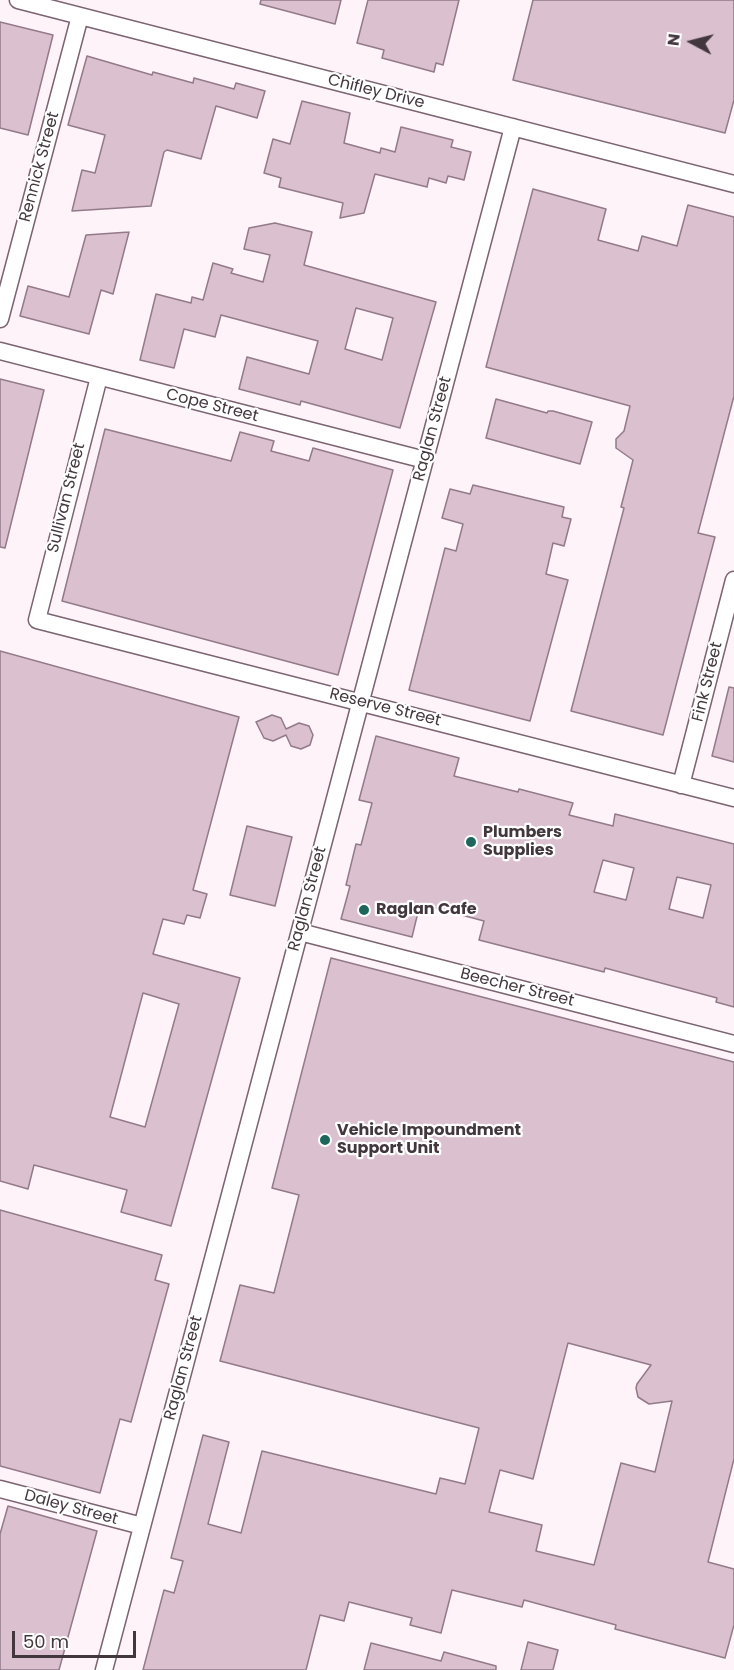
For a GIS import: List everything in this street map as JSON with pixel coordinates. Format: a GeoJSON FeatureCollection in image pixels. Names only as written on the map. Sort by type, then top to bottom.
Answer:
{"type":"FeatureCollection","features":[{"type":"Feature","properties":{"kind":"street","name":"Chifley Drive"},"geometry":{"type":"LineString","coordinates":[[18,0],[734,184]]}},
{"type":"Feature","properties":{"kind":"street","name":"Rennick Street"},"geometry":{"type":"LineString","coordinates":[[0,319],[80,16]]}},
{"type":"Feature","properties":{"kind":"street","name":"Raglan Street"},"geometry":{"type":"LineString","coordinates":[[104,1670],[513,127]]}},
{"type":"Feature","properties":{"kind":"street","name":"Cope Street"},"geometry":{"type":"LineString","coordinates":[[0,351],[425,460]]}},
{"type":"Feature","properties":{"kind":"street","name":"Sullivan Street"},"geometry":{"type":"LineString","coordinates":[[36,620],[99,376]]}},
{"type":"Feature","properties":{"kind":"street","name":"Fink Street"},"geometry":{"type":"LineString","coordinates":[[681,785],[734,580]]}},
{"type":"Feature","properties":{"kind":"street","name":"Reserve Street"},"geometry":{"type":"LineString","coordinates":[[36,620],[734,798]]}},
{"type":"Feature","properties":{"kind":"street","name":"Beecher Street"},"geometry":{"type":"LineString","coordinates":[[300,932],[734,1044]]}},
{"type":"Feature","properties":{"kind":"street","name":"Daley Street"},"geometry":{"type":"LineString","coordinates":[[0,1489],[142,1526]]}},
{"type":"Feature","properties":{"kind":"building"},"geometry":{"type":"Polygon","coordinates":[[[261,0],[341,0],[335,24],[260,4],[261,0]]]}},
{"type":"Feature","properties":{"kind":"building"},"geometry":{"type":"Polygon","coordinates":[[[368,0],[459,0],[443,65],[436,63],[434,72],[382,58],[384,50],[357,43],[368,0]]]}},
{"type":"Feature","properties":{"kind":"building"},"geometry":{"type":"Polygon","coordinates":[[[533,0],[734,0],[734,100],[725,133],[513,80],[533,0]]]}},
{"type":"Feature","properties":{"kind":"building"},"geometry":{"type":"Polygon","coordinates":[[[0,22],[53,35],[28,135],[0,128],[0,22]]]}},
{"type":"Feature","properties":{"kind":"building"},"geometry":{"type":"Polygon","coordinates":[[[87,56],[152,75],[153,72],[193,83],[194,78],[234,89],[236,83],[265,91],[257,118],[216,106],[201,159],[167,150],[164,152],[151,206],[72,211],[82,170],[95,173],[105,135],[68,125],[87,56]]]}},
{"type":"Feature","properties":{"kind":"building"},"geometry":{"type":"Polygon","coordinates":[[[302,101],[350,113],[344,143],[380,153],[381,148],[395,152],[401,127],[453,140],[451,147],[471,152],[464,180],[448,176],[446,183],[429,178],[427,187],[375,174],[364,213],[340,218],[343,203],[279,187],[281,178],[264,173],[273,139],[290,144],[302,101]]]}},
{"type":"Feature","properties":{"kind":"building"},"geometry":{"type":"Polygon","coordinates":[[[533,189],[606,209],[598,240],[638,251],[642,236],[677,246],[688,205],[734,217],[734,396],[698,533],[715,537],[663,735],[571,711],[624,508],[621,507],[633,460],[616,448],[616,439],[624,431],[630,406],[486,367],[533,189]]]}},
{"type":"Feature","properties":{"kind":"building"},"geometry":{"type":"Polygon","coordinates":[[[275,223],[312,232],[304,265],[436,302],[400,428],[301,401],[300,405],[239,389],[247,357],[309,374],[318,341],[221,315],[215,337],[184,329],[174,368],[140,360],[156,294],[191,303],[192,297],[203,300],[213,263],[233,269],[231,273],[263,282],[270,255],[244,249],[249,228],[275,223]],[[356,308],[345,349],[382,360],[393,318],[356,308]]]}},
{"type":"Feature","properties":{"kind":"building"},"geometry":{"type":"Polygon","coordinates":[[[129,232],[113,294],[101,290],[89,334],[20,316],[28,286],[69,297],[86,235],[129,232]]]}},
{"type":"Feature","properties":{"kind":"building"},"geometry":{"type":"Polygon","coordinates":[[[0,379],[44,390],[5,548],[0,547],[0,379]]]}},
{"type":"Feature","properties":{"kind":"building"},"geometry":{"type":"Polygon","coordinates":[[[496,399],[592,422],[580,464],[486,438],[496,399]]]}},
{"type":"Feature","properties":{"kind":"building"},"geometry":{"type":"Polygon","coordinates":[[[105,429],[231,461],[240,432],[274,441],[271,451],[309,461],[313,448],[393,470],[338,675],[62,601],[105,429]]]}},
{"type":"Feature","properties":{"kind":"building"},"geometry":{"type":"Polygon","coordinates":[[[473,485],[564,507],[562,517],[571,519],[564,546],[553,543],[546,574],[568,580],[530,721],[409,690],[445,548],[456,551],[463,524],[442,518],[450,489],[470,494],[473,485]]]}},
{"type":"Feature","properties":{"kind":"building"},"geometry":{"type":"Polygon","coordinates":[[[0,651],[239,717],[193,890],[207,894],[200,918],[187,915],[184,924],[163,919],[153,954],[240,978],[171,1226],[121,1212],[127,1190],[34,1165],[28,1189],[0,1181],[0,651]],[[143,993],[110,1117],[145,1127],[179,1004],[143,993]]]}},
{"type":"Feature","properties":{"kind":"building"},"geometry":{"type":"Polygon","coordinates":[[[729,687],[734,688],[734,762],[712,756],[729,687]]]}},
{"type":"Feature","properties":{"kind":"building"},"geometry":{"type":"Polygon","coordinates":[[[272,715],[281,718],[286,729],[299,723],[309,726],[313,735],[310,745],[301,749],[291,746],[286,735],[273,741],[264,738],[256,722],[272,715]]]}},
{"type":"Feature","properties":{"kind":"building"},"geometry":{"type":"Polygon","coordinates":[[[376,736],[459,758],[454,776],[573,803],[569,815],[613,826],[615,814],[734,844],[734,1007],[716,1002],[717,998],[605,968],[604,972],[479,940],[484,921],[420,904],[412,937],[341,919],[350,886],[346,885],[356,844],[361,845],[372,803],[359,800],[376,736]],[[603,860],[594,892],[626,900],[634,868],[603,860]],[[677,877],[669,909],[703,918],[711,885],[677,877]]]}},
{"type":"Feature","properties":{"kind":"building"},"geometry":{"type":"Polygon","coordinates":[[[247,826],[292,837],[275,906],[230,895],[247,826]]]}},
{"type":"Feature","properties":{"kind":"building"},"geometry":{"type":"Polygon","coordinates":[[[331,958],[734,1062],[734,1459],[708,1562],[734,1569],[734,1625],[725,1658],[615,1629],[616,1625],[524,1600],[522,1607],[452,1590],[441,1633],[410,1625],[412,1618],[349,1602],[344,1621],[320,1615],[306,1670],[143,1670],[164,1590],[174,1593],[183,1561],[171,1558],[203,1435],[229,1442],[208,1524],[241,1533],[262,1451],[436,1494],[440,1478],[465,1484],[479,1428],[220,1361],[240,1285],[274,1293],[299,1195],[272,1188],[331,958]],[[568,1343],[533,1479],[500,1470],[489,1512],[542,1525],[536,1551],[594,1565],[621,1463],[655,1472],[672,1401],[649,1404],[638,1397],[637,1384],[651,1365],[568,1343]]]}},
{"type":"Feature","properties":{"kind":"building"},"geometry":{"type":"Polygon","coordinates":[[[0,1210],[162,1255],[155,1280],[169,1284],[131,1422],[120,1419],[100,1493],[0,1466],[0,1210]]]}},
{"type":"Feature","properties":{"kind":"building"},"geometry":{"type":"Polygon","coordinates":[[[8,1506],[97,1531],[59,1670],[0,1670],[0,1534],[8,1506]]]}},
{"type":"Feature","properties":{"kind":"building"},"geometry":{"type":"Polygon","coordinates":[[[528,1642],[558,1650],[553,1670],[521,1670],[528,1642]]]}},
{"type":"Feature","properties":{"kind":"building"},"geometry":{"type":"Polygon","coordinates":[[[371,1643],[441,1661],[444,1652],[496,1666],[496,1670],[364,1670],[371,1643]]]}},
{"type":"Feature","properties":{"kind":"place","name":"Plumbers Supplies"},"geometry":{"type":"Point","coordinates":[471,842]}},
{"type":"Feature","properties":{"kind":"place","name":"Raglan Cafe"},"geometry":{"type":"Point","coordinates":[364,910]}},
{"type":"Feature","properties":{"kind":"place","name":"Vehicle Impoundment Support Unit"},"geometry":{"type":"Point","coordinates":[325,1140]}}]}
